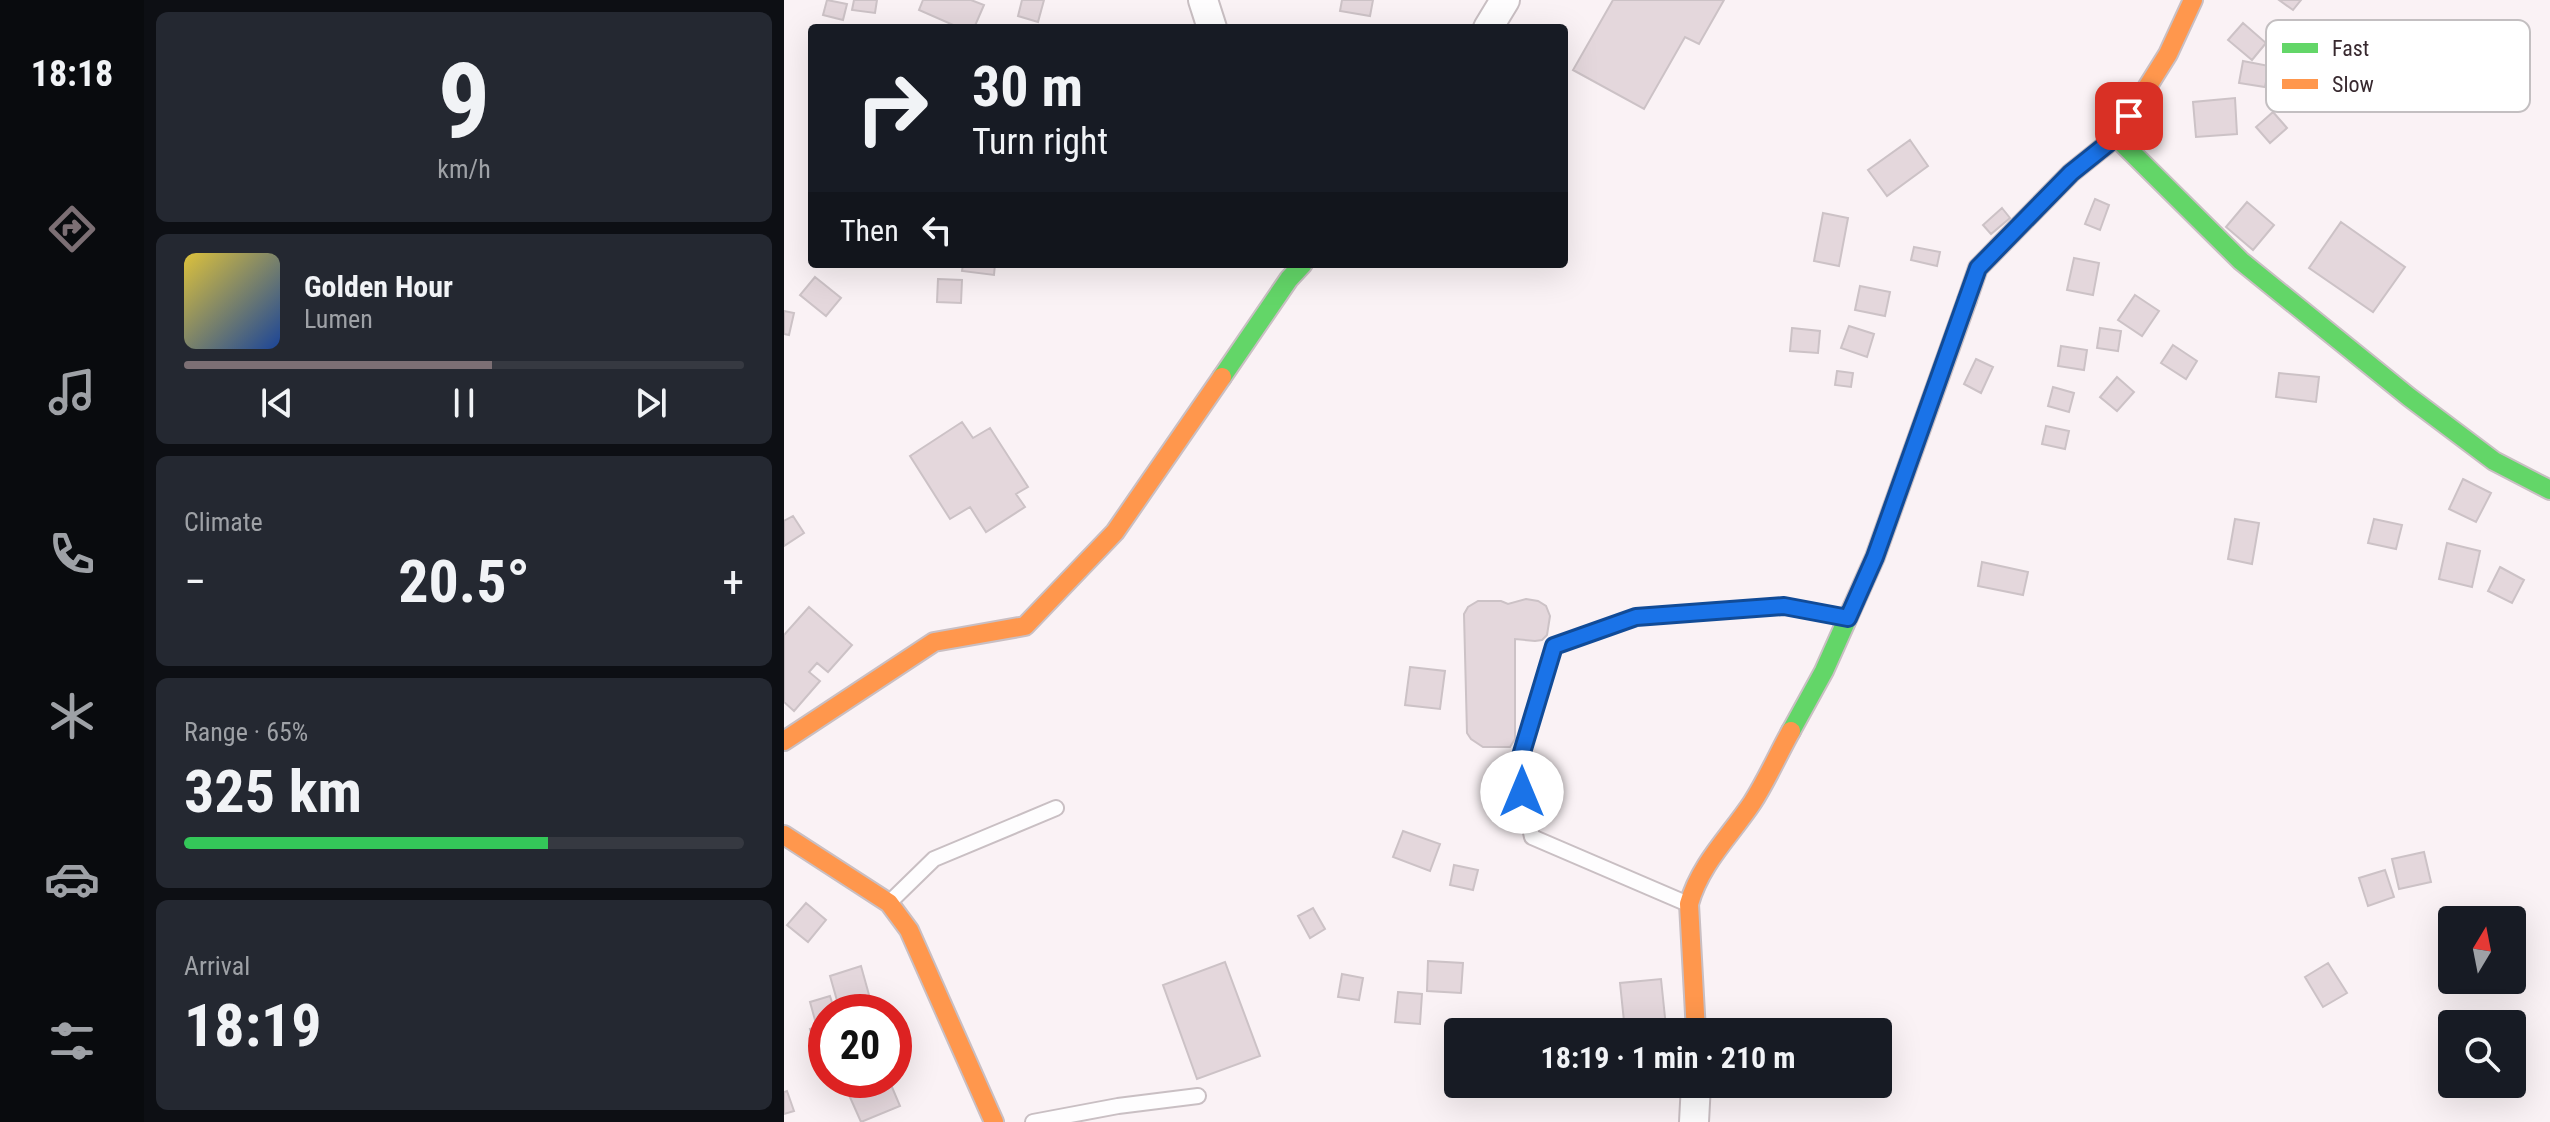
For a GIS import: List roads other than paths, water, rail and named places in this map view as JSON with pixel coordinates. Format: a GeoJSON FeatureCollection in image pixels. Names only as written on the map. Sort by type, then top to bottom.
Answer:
{"type":"FeatureCollection","features":[{"type":"Feature","properties":{"kind":"street"},"geometry":{"type":"LineString","coordinates":[[1203,0],[1211,24]]}},
{"type":"Feature","properties":{"kind":"street"},"geometry":{"type":"LineString","coordinates":[[1490,24],[1505,0]]}},
{"type":"Feature","properties":{"kind":"street"},"geometry":{"type":"LineString","coordinates":[[1695,1018],[1689,904],[1693,889],[1716,850],[1752,803],[1824,671],[1875,557],[1978,268],[2071,173],[2116,137],[2168,54],[2193,0]]}},
{"type":"Feature","properties":{"kind":"street"},"geometry":{"type":"LineString","coordinates":[[2116,137],[2253,271],[2494,461],[2550,490]]}},
{"type":"Feature","properties":{"kind":"street"},"geometry":{"type":"LineString","coordinates":[[784,741],[934,642],[1025,626],[1115,532],[1299,268]]}},
{"type":"Feature","properties":{"kind":"street"},"geometry":{"type":"LineString","coordinates":[[784,835],[889,903],[909,930],[994,1122]]}},
{"type":"Feature","properties":{"kind":"street"},"geometry":{"type":"LineString","coordinates":[[1694,1122],[1695,1098]]}},
{"type":"Feature","properties":{"kind":"lane"},"geometry":{"type":"LineString","coordinates":[[1689,904],[1532,837],[1517,769],[1554,646],[1636,617],[1784,606],[1848,618]]}},
{"type":"Feature","properties":{"kind":"lane"},"geometry":{"type":"LineString","coordinates":[[889,903],[934,859],[1056,808]]}},
{"type":"Feature","properties":{"kind":"lane"},"geometry":{"type":"LineString","coordinates":[[1033,1122],[1118,1106],[1198,1096]]}}]}
